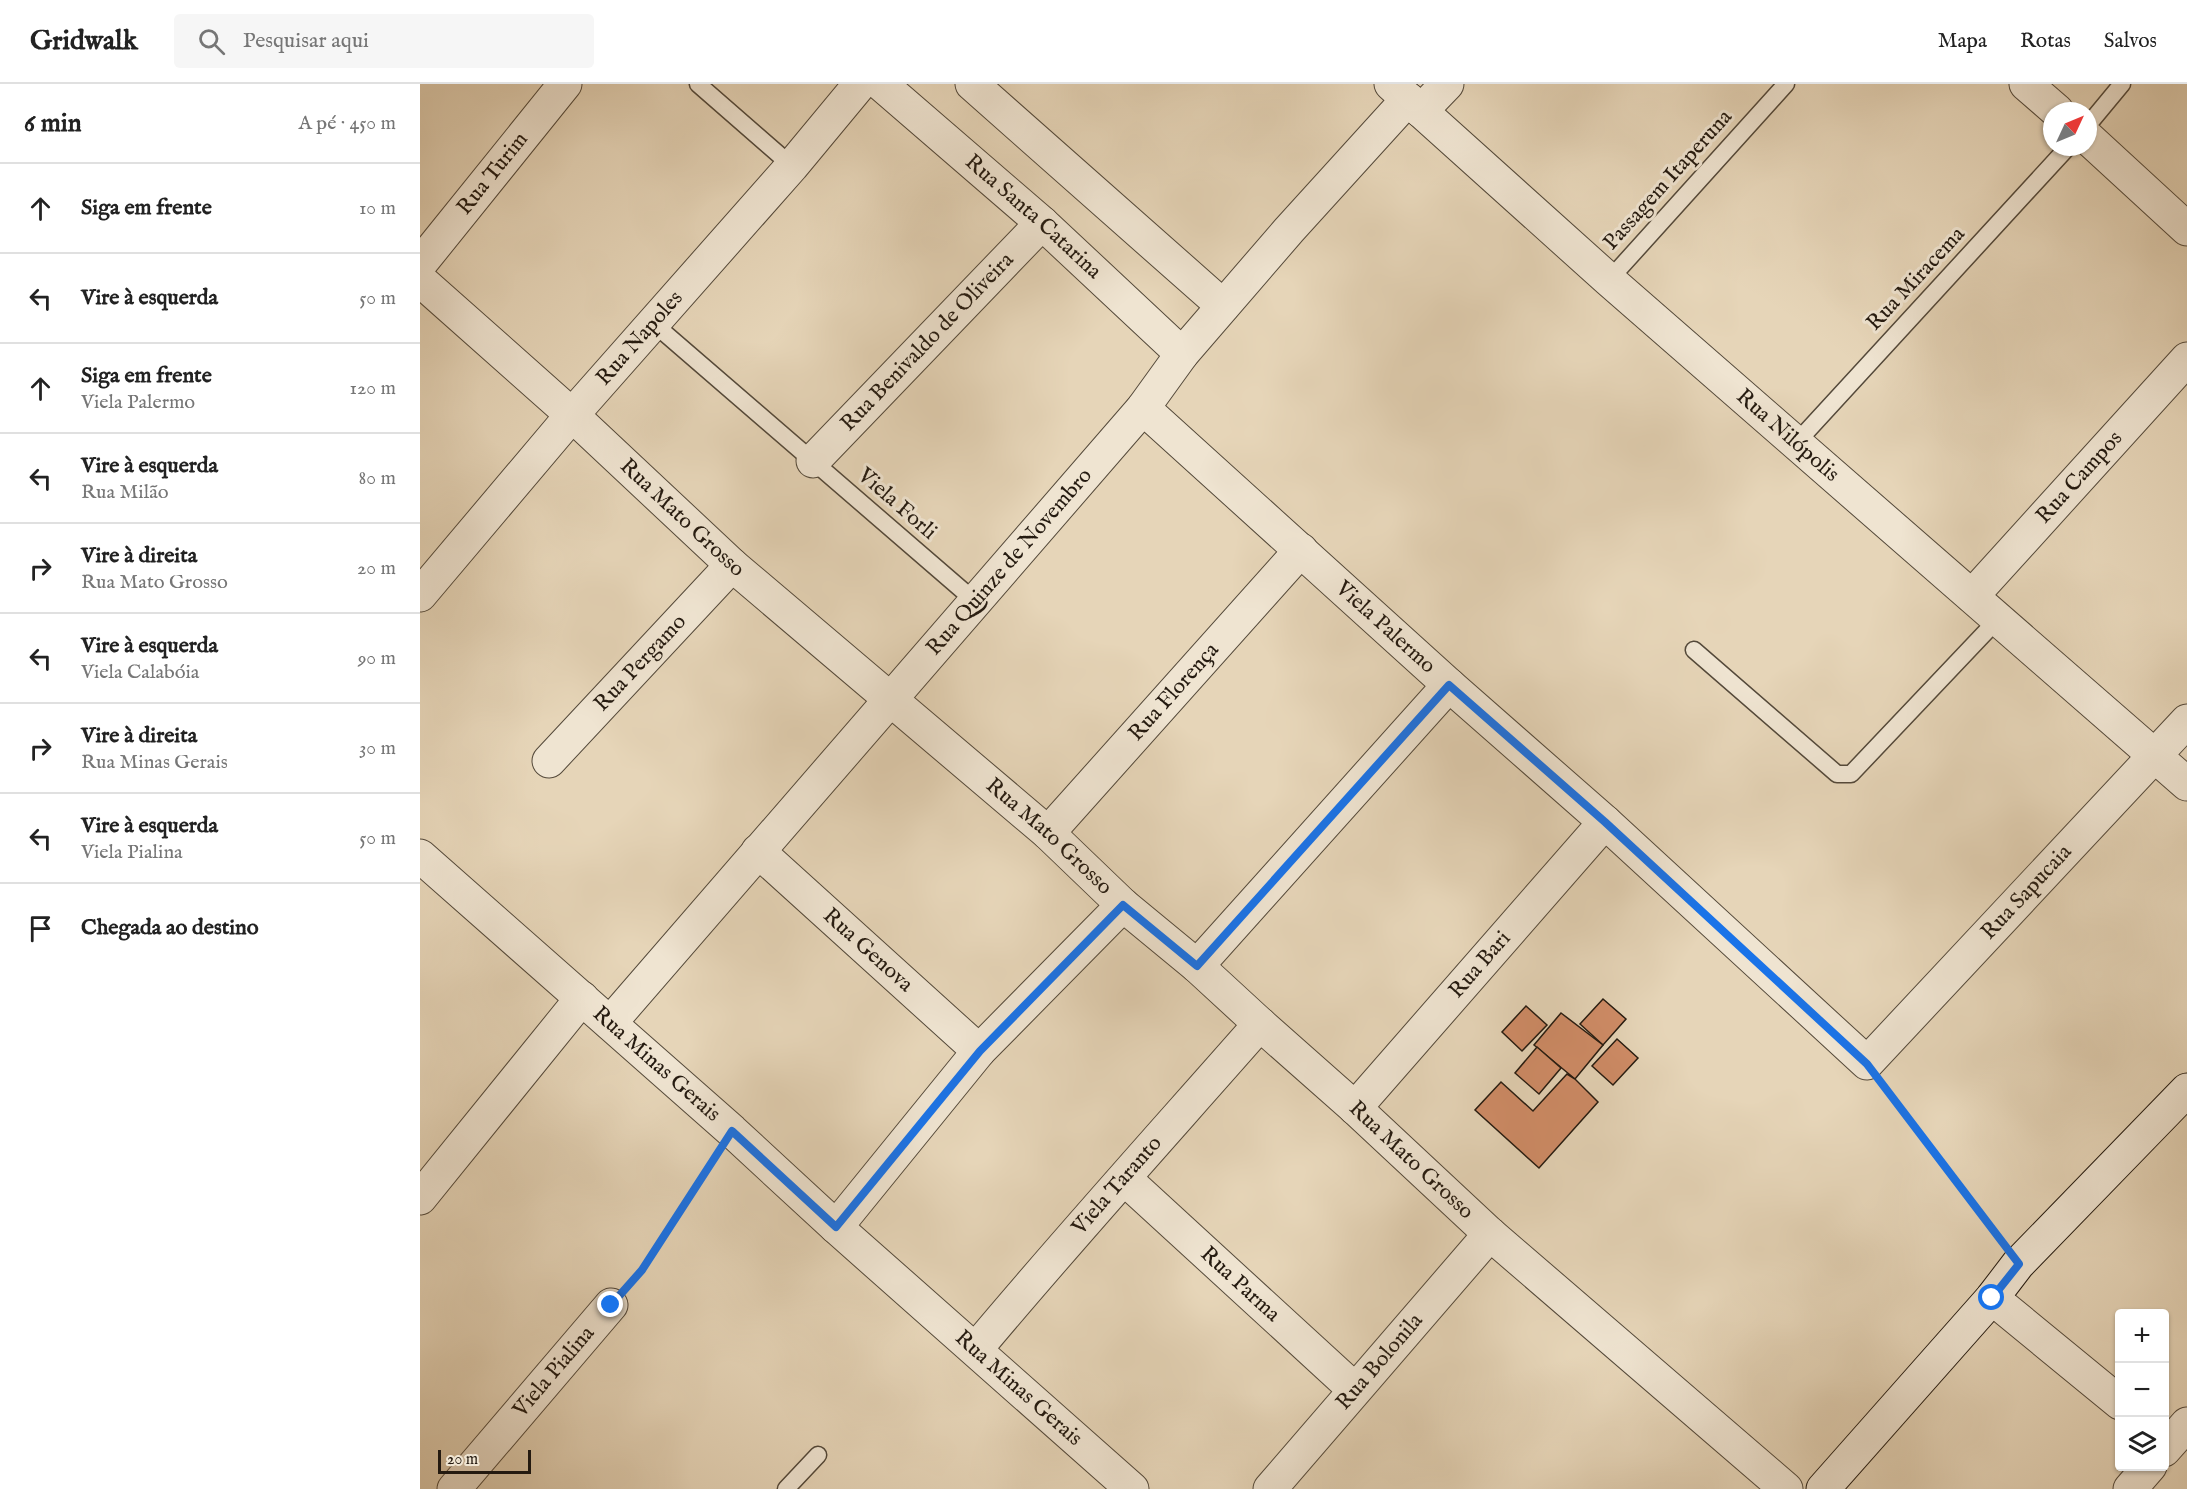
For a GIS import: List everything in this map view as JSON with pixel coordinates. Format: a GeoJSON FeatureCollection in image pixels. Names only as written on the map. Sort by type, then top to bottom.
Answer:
{"type":"FeatureCollection","features":[{"type":"Feature","properties":{"kind":"street","name":"Rua Turim"},"geometry":{"type":"LineString","coordinates":[[420,264],[564,84]]}},
{"type":"Feature","properties":{"kind":"street","name":"Rua Napoles"},"geometry":{"type":"LineString","coordinates":[[420,595],[572,415],[792,166],[860,84]]}},
{"type":"Feature","properties":{"kind":"street","name":"Rua Santa Catarina"},"geometry":{"type":"LineString","coordinates":[[881,84],[1042,224],[1182,354]]}},
{"type":"Feature","properties":{"kind":"street"},"geometry":{"type":"LineString","coordinates":[[972,84],[1223,306]]}},
{"type":"Feature","properties":{"kind":"street","name":"Rua Quinze de Novembro"},"geometry":{"type":"LineString","coordinates":[[610,1023],[1143,408],[1182,354],[1223,306],[1406,98],[1447,84]]}},
{"type":"Feature","properties":{"kind":"street"},"geometry":{"type":"LineString","coordinates":[[2026,84],[2047,102]]}},
{"type":"Feature","properties":{"kind":"street","name":"Rua Nilópolis"},"geometry":{"type":"LineString","coordinates":[[1406,98],[1609,280],[2187,784]]}},
{"type":"Feature","properties":{"kind":"street"},"geometry":{"type":"LineString","coordinates":[[2097,146],[2187,229]]}},
{"type":"Feature","properties":{"kind":"street","name":"Rua Benivaldo de Oliveira"},"geometry":{"type":"LineString","coordinates":[[813,461],[1042,224]]}},
{"type":"Feature","properties":{"kind":"street","name":"Rua Mato Grosso"},"geometry":{"type":"LineString","coordinates":[[420,280],[572,415],[732,565],[1048,833],[1123,905],[1197,966],[1355,1108],[1490,1234],[1786,1489]]}},
{"type":"Feature","properties":{"kind":"street","name":"Rua Campos"},"geometry":{"type":"LineString","coordinates":[[1972,596],[2187,359]]}},
{"type":"Feature","properties":{"kind":"street","name":"Viela Palermo"},"geometry":{"type":"LineString","coordinates":[[1143,408],[1449,685],[1605,822],[1867,1064]]}},
{"type":"Feature","properties":{"kind":"street","name":"Rua Florença"},"geometry":{"type":"LineString","coordinates":[[1048,833],[1301,550]]}},
{"type":"Feature","properties":{"kind":"street","name":"Rua Pergamo"},"geometry":{"type":"LineString","coordinates":[[549,762],[732,565]]}},
{"type":"Feature","properties":{"kind":"street"},"geometry":{"type":"LineString","coordinates":[[1197,966],[1449,685]]}},
{"type":"Feature","properties":{"kind":"street","name":"Rua Sapucaia"},"geometry":{"type":"LineString","coordinates":[[1867,1064],[2187,722]]}},
{"type":"Feature","properties":{"kind":"street","name":"Rua Bari"},"geometry":{"type":"LineString","coordinates":[[1355,1108],[1605,822]]}},
{"type":"Feature","properties":{"kind":"street","name":"Rua Genova"},"geometry":{"type":"LineString","coordinates":[[758,851],[980,1051]]}},
{"type":"Feature","properties":{"kind":"street","name":"Rua Minas Gerais"},"geometry":{"type":"LineString","coordinates":[[420,856],[1132,1489]]}},
{"type":"Feature","properties":{"kind":"street"},"geometry":{"type":"LineString","coordinates":[[836,1227],[980,1051],[1123,905]]}},
{"type":"Feature","properties":{"kind":"street"},"geometry":{"type":"LineString","coordinates":[[420,1198],[582,998]]}},
{"type":"Feature","properties":{"kind":"street","name":"Viela Taranto"},"geometry":{"type":"LineString","coordinates":[[976,1349],[1049,1262],[1125,1179],[1260,1024]]}},
{"type":"Feature","properties":{"kind":"street"},"geometry":{"type":"LineString","coordinates":[[1823,1489],[1992,1298],[2019,1264],[2187,1090]]}},
{"type":"Feature","properties":{"kind":"street","name":"Rua Parma"},"geometry":{"type":"LineString","coordinates":[[1125,1179],[1354,1389]]}},
{"type":"Feature","properties":{"kind":"street","name":"Rua Bolonila"},"geometry":{"type":"LineString","coordinates":[[1270,1489],[1490,1234]]}},
{"type":"Feature","properties":{"kind":"street"},"geometry":{"type":"LineString","coordinates":[[1992,1298],[2115,1399]]}},
{"type":"Feature","properties":{"kind":"street","name":"Viela Pialina"},"geometry":{"type":"LineString","coordinates":[[454,1489],[611,1305]]}},
{"type":"Feature","properties":{"kind":"street"},"geometry":{"type":"LineString","coordinates":[[2130,1489],[2170,1447]]}},
{"type":"Feature","properties":{"kind":"lane"},"geometry":{"type":"LineString","coordinates":[[698,84],[792,166]]}},
{"type":"Feature","properties":{"kind":"lane","name":"Passagem Itaperuna"},"geometry":{"type":"LineString","coordinates":[[1609,280],[1786,84]]}},
{"type":"Feature","properties":{"kind":"lane"},"geometry":{"type":"LineString","coordinates":[[2097,114],[2122,84]]}},
{"type":"Feature","properties":{"kind":"lane","name":"Rua Miracema"},"geometry":{"type":"LineString","coordinates":[[1797,442],[2060,156]]}},
{"type":"Feature","properties":{"kind":"lane","name":"Viela Forli"},"geometry":{"type":"LineString","coordinates":[[653,323],[976,602]]}},
{"type":"Feature","properties":{"kind":"lane"},"geometry":{"type":"LineString","coordinates":[[1694,650],[1837,774],[1851,774],[1998,619]]}},
{"type":"Feature","properties":{"kind":"lane"},"geometry":{"type":"LineString","coordinates":[[786,1489],[818,1455]]}},
{"type":"Feature","properties":{"kind":"path"},"geometry":{"type":"LineString","coordinates":[[1867,1064],[2019,1264]]}},
{"type":"Feature","properties":{"kind":"path","name":"Viela Pialina"},"geometry":{"type":"LineString","coordinates":[[611,1305],[642,1270],[732,1131]]}},
{"type":"Feature","properties":{"kind":"building"},"geometry":{"type":"Polygon","coordinates":[[[1603,999],[1626,1019],[1603,1045],[1580,1024],[1603,999]]]}},
{"type":"Feature","properties":{"kind":"building"},"geometry":{"type":"Polygon","coordinates":[[[1526,1006],[1547,1025],[1522,1051],[1502,1032],[1526,1006]]]}},
{"type":"Feature","properties":{"kind":"building"},"geometry":{"type":"Polygon","coordinates":[[[1561,1013],[1603,1045],[1575,1079],[1534,1045],[1561,1013]]]}},
{"type":"Feature","properties":{"kind":"building"},"geometry":{"type":"Polygon","coordinates":[[[1617,1039],[1638,1058],[1613,1085],[1592,1066],[1617,1039]]]}},
{"type":"Feature","properties":{"kind":"building"},"geometry":{"type":"Polygon","coordinates":[[[1537,1047],[1561,1068],[1539,1094],[1515,1073],[1537,1047]]]}},
{"type":"Feature","properties":{"kind":"building"},"geometry":{"type":"Polygon","coordinates":[[[1567,1074],[1598,1102],[1539,1168],[1475,1110],[1501,1082],[1533,1111],[1567,1074]]]}},
{"type":"Feature","properties":{"kind":"route"},"geometry":{"type":"LineString","coordinates":[[611,1305],[642,1270],[732,1131],[836,1227],[980,1051],[1123,905],[1197,966],[1449,685],[1605,822],[1867,1064],[2019,1264],[1992,1298]]}}]}
